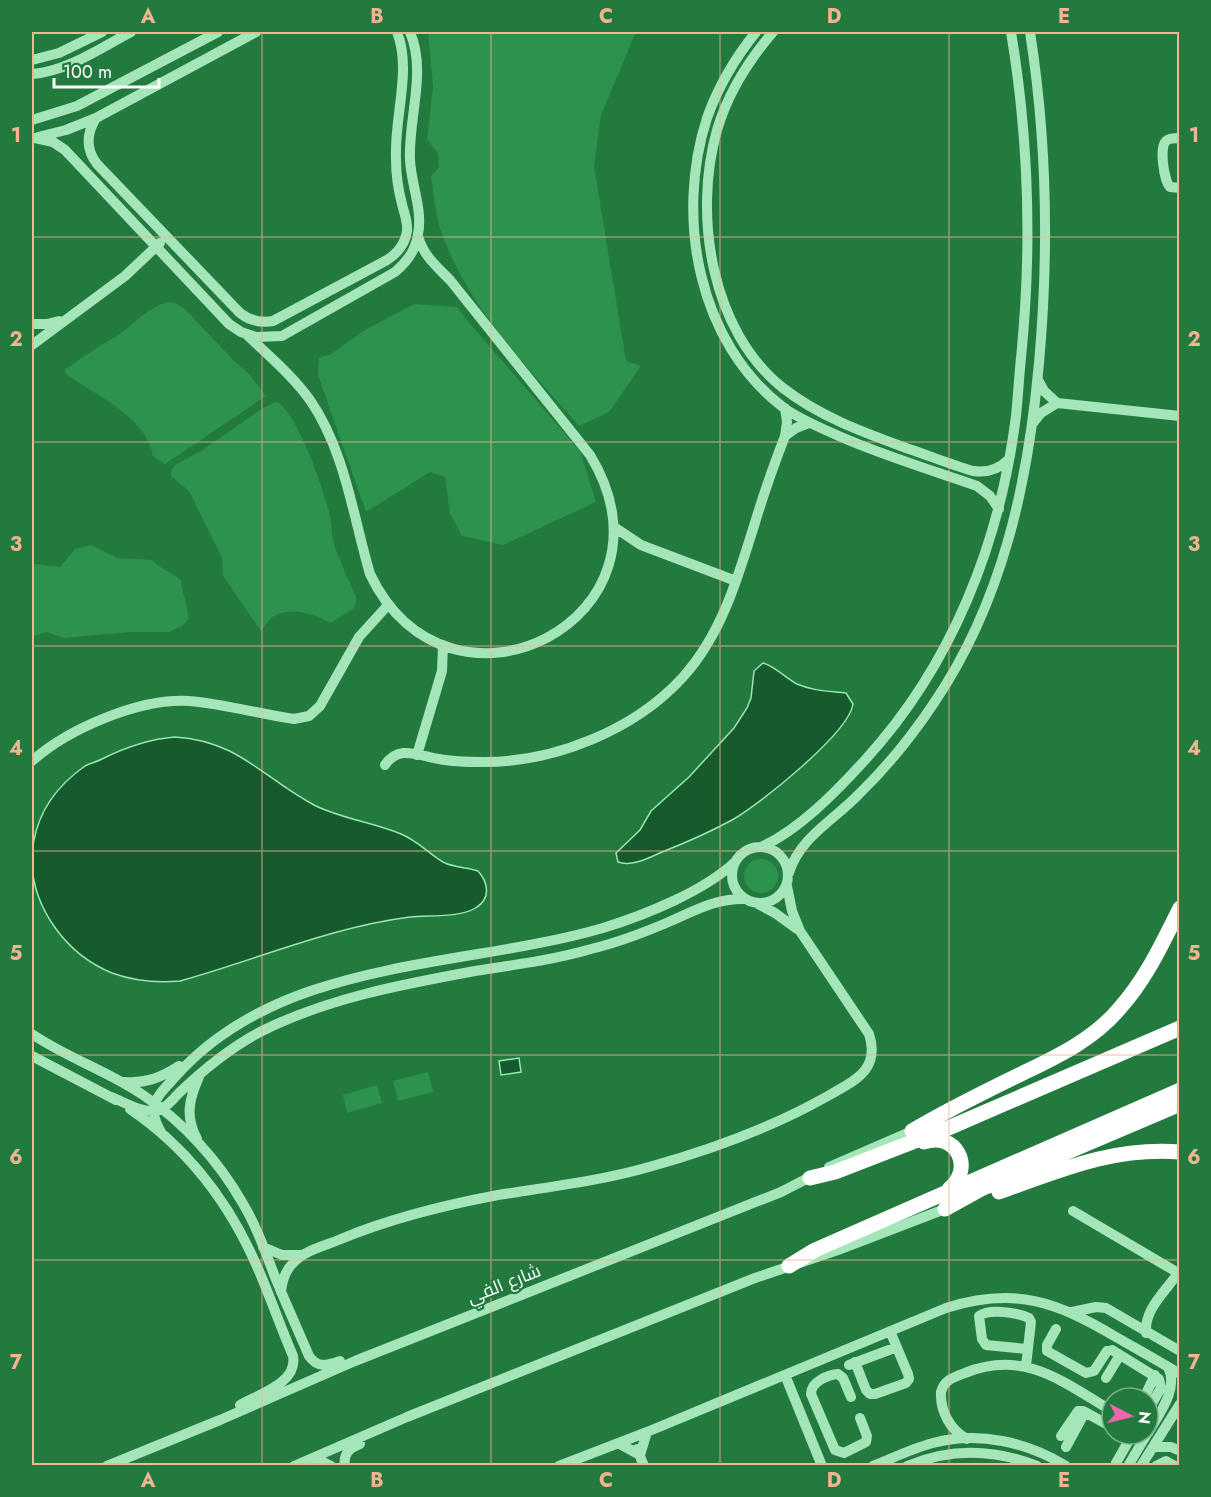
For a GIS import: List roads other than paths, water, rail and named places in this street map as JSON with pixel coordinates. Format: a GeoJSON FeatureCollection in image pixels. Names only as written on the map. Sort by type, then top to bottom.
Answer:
{"type":"FeatureCollection","features":[{"type":"Feature","properties":{"kind":"highway"},"geometry":{"type":"LineString","coordinates":[[912,1131],[1064,1052],[1095,1032],[1118,1011],[1141,982],[1154,961],[1179,908]]}},
{"type":"Feature","properties":{"kind":"highway"},"geometry":{"type":"LineString","coordinates":[[912,1131],[1179,1017]]}},
{"type":"Feature","properties":{"kind":"highway"},"geometry":{"type":"LineString","coordinates":[[810,1178],[828,1174],[896,1148],[1179,1028]]}},
{"type":"Feature","properties":{"kind":"highway"},"geometry":{"type":"LineString","coordinates":[[789,1266],[808,1254],[947,1191],[1179,1090]]}},
{"type":"Feature","properties":{"kind":"highway"},"geometry":{"type":"LineString","coordinates":[[945,1209],[983,1188],[1179,1104]]}},
{"type":"Feature","properties":{"kind":"highway"},"geometry":{"type":"LineString","coordinates":[[896,1148],[933,1139],[950,1144],[959,1155],[961,1169],[957,1182],[947,1191]]}},
{"type":"Feature","properties":{"kind":"highway"},"geometry":{"type":"LineString","coordinates":[[945,1209],[1094,1159],[1137,1152],[1179,1152]]}},
{"type":"Feature","properties":{"kind":"street"},"geometry":{"type":"LineString","coordinates":[[32,60],[59,53],[102,32]]}},
{"type":"Feature","properties":{"kind":"street"},"geometry":{"type":"LineString","coordinates":[[32,74],[76,61],[131,32]]}},
{"type":"Feature","properties":{"kind":"street"},"geometry":{"type":"LineString","coordinates":[[32,120],[75,101],[163,55],[218,32]]}},
{"type":"Feature","properties":{"kind":"street"},"geometry":{"type":"LineString","coordinates":[[33,138],[66,130],[96,118],[256,32]]}},
{"type":"Feature","properties":{"kind":"street"},"geometry":{"type":"LineString","coordinates":[[96,118],[88,136],[88,148],[97,164],[240,313],[259,322],[273,321],[387,260],[399,250],[405,239],[407,225],[399,189],[396,160],[396,124],[404,66],[397,32]]}},
{"type":"Feature","properties":{"kind":"street"},"geometry":{"type":"LineString","coordinates":[[33,138],[53,142],[65,150],[222,318],[246,334],[261,338],[282,336],[395,272],[412,254],[418,236],[419,218],[409,145],[418,68],[410,32]]}},
{"type":"Feature","properties":{"kind":"street"},"geometry":{"type":"LineString","coordinates":[[756,32],[722,83],[705,125],[696,170],[695,232],[703,283],[718,327],[747,372],[784,408],[809,423],[886,455],[977,486],[990,495],[999,509]]}},
{"type":"Feature","properties":{"kind":"street"},"geometry":{"type":"LineString","coordinates":[[773,32],[752,58],[731,93],[718,129],[710,166],[707,204],[713,263],[732,325],[753,359],[772,379],[798,399],[831,417],[878,437],[973,471],[996,469],[1008,460]]}},
{"type":"Feature","properties":{"kind":"street"},"geometry":{"type":"LineString","coordinates":[[120,1081],[146,1082],[162,1077],[238,1024],[276,1005],[358,978],[426,961],[586,932],[622,921],[703,885],[721,874],[747,850],[761,847],[784,834],[842,784],[874,751],[908,707],[939,660],[964,610],[985,557],[999,509],[1016,418],[1023,342],[1028,223],[1024,135],[1011,32]]}},
{"type":"Feature","properties":{"kind":"street"},"geometry":{"type":"LineString","coordinates":[[281,1292],[285,1274],[303,1255],[354,1234],[418,1213],[471,1200],[599,1179],[672,1161],[721,1144],[817,1102],[867,1076],[877,1063],[875,1038],[864,1027],[800,931],[792,912],[787,886],[789,873],[800,849],[857,796],[902,747],[935,701],[962,657],[984,611],[1002,563],[1020,497],[1033,423],[1042,322],[1046,209],[1041,116],[1030,32]]}},
{"type":"Feature","properties":{"kind":"street"},"geometry":{"type":"LineString","coordinates":[[1179,138],[1165,141],[1163,149],[1165,182],[1170,187],[1179,188]]}},
{"type":"Feature","properties":{"kind":"street"},"geometry":{"type":"LineString","coordinates":[[32,345],[134,269],[166,236]]}},
{"type":"Feature","properties":{"kind":"street"},"geometry":{"type":"LineString","coordinates":[[246,334],[277,363],[309,399],[326,427],[342,471],[370,574],[388,604],[409,626],[443,645],[483,653],[507,652],[537,644],[564,628],[587,606],[608,567],[614,528],[606,485],[590,455],[450,280],[426,255],[418,236]]}},
{"type":"Feature","properties":{"kind":"street"},"geometry":{"type":"LineString","coordinates":[[399,250],[435,265]]}},
{"type":"Feature","properties":{"kind":"street"},"geometry":{"type":"LineString","coordinates":[[32,324],[47,324],[71,317]]}},
{"type":"Feature","properties":{"kind":"street"},"geometry":{"type":"LineString","coordinates":[[277,363],[276,348],[282,336]]}},
{"type":"Feature","properties":{"kind":"street"},"geometry":{"type":"LineString","coordinates":[[1038,380],[1048,395],[1057,403],[1179,416]]}},
{"type":"Feature","properties":{"kind":"street"},"geometry":{"type":"LineString","coordinates":[[1033,423],[1041,413],[1057,403]]}},
{"type":"Feature","properties":{"kind":"street"},"geometry":{"type":"LineString","coordinates":[[385,765],[396,755],[406,753],[462,762],[521,759],[563,750],[624,724],[657,701],[684,677],[714,631],[736,581],[785,436],[787,422],[784,408]]}},
{"type":"Feature","properties":{"kind":"street"},"geometry":{"type":"LineString","coordinates":[[785,436],[809,423]]}},
{"type":"Feature","properties":{"kind":"street"},"geometry":{"type":"LineString","coordinates":[[614,528],[641,545],[736,581]]}},
{"type":"Feature","properties":{"kind":"street"},"geometry":{"type":"LineString","coordinates":[[613,542],[641,545]]}},
{"type":"Feature","properties":{"kind":"street"},"geometry":{"type":"LineString","coordinates":[[32,761],[63,739],[91,724],[122,712],[154,705],[187,701],[289,718],[309,716],[321,706],[359,638],[388,604]]}},
{"type":"Feature","properties":{"kind":"street"},"geometry":{"type":"LineString","coordinates":[[442,671],[443,645]]}},
{"type":"Feature","properties":{"kind":"street"},"geometry":{"type":"LineString","coordinates":[[417,755],[442,671],[447,661],[459,649]]}},
{"type":"Feature","properties":{"kind":"street"},"geometry":{"type":"LineString","coordinates":[[761,847],[776,852],[787,865],[789,873]]}},
{"type":"Feature","properties":{"kind":"street"},"geometry":{"type":"LineString","coordinates":[[736,861],[732,877],[738,893],[784,919],[800,931]]}},
{"type":"Feature","properties":{"kind":"street"},"geometry":{"type":"LineString","coordinates":[[758,904],[778,898],[787,886]]}},
{"type":"Feature","properties":{"kind":"street"},"geometry":{"type":"LineString","coordinates":[[32,1056],[111,1097],[144,1110],[156,1108],[249,1038],[294,1017],[363,995],[519,969],[609,944],[666,924],[717,901],[745,899]]}},
{"type":"Feature","properties":{"kind":"street"},"geometry":{"type":"LineString","coordinates":[[495,938],[498,949]]}},
{"type":"Feature","properties":{"kind":"street"},"geometry":{"type":"LineString","coordinates":[[423,950],[426,961]]}},
{"type":"Feature","properties":{"kind":"street"},"geometry":{"type":"LineString","coordinates":[[32,1034],[120,1081],[200,1144]]}},
{"type":"Feature","properties":{"kind":"street"},"geometry":{"type":"LineString","coordinates":[[162,1134],[155,1122],[156,1108],[165,1088],[200,1052]]}},
{"type":"Feature","properties":{"kind":"street"},"geometry":{"type":"LineString","coordinates":[[200,1074],[189,1104],[192,1129],[200,1144],[224,1174],[242,1202],[312,1360],[324,1365],[343,1360],[355,1361]]}},
{"type":"Feature","properties":{"kind":"street"},"geometry":{"type":"LineString","coordinates":[[111,1097],[162,1134],[217,1193],[232,1216],[259,1270],[294,1361],[287,1378],[236,1407],[220,1420]]}},
{"type":"Feature","properties":{"kind":"street","name":"شارع الفي"},"geometry":{"type":"LineString","coordinates":[[108,1466],[355,1361],[781,1192],[831,1166],[912,1131]]}},
{"type":"Feature","properties":{"kind":"street"},"geometry":{"type":"LineString","coordinates":[[294,1466],[393,1423],[789,1266],[945,1209]]}},
{"type":"Feature","properties":{"kind":"street"},"geometry":{"type":"LineString","coordinates":[[1073,1211],[1176,1272],[1147,1319],[1146,1333]]}},
{"type":"Feature","properties":{"kind":"street"},"geometry":{"type":"LineString","coordinates":[[263,1247],[282,1255],[303,1255]]}},
{"type":"Feature","properties":{"kind":"street"},"geometry":{"type":"LineString","coordinates":[[986,1299],[988,1313]]}},
{"type":"Feature","properties":{"kind":"street"},"geometry":{"type":"LineString","coordinates":[[559,1466],[946,1308],[986,1299],[1030,1300],[1072,1312],[1179,1374]]}},
{"type":"Feature","properties":{"kind":"street"},"geometry":{"type":"LineString","coordinates":[[1072,1312],[1102,1307],[1179,1351]]}},
{"type":"Feature","properties":{"kind":"street"},"geometry":{"type":"LineString","coordinates":[[1026,1366],[1028,1349],[1031,1322],[1028,1317],[981,1314],[978,1319],[984,1344],[992,1347],[1028,1349]]}},
{"type":"Feature","properties":{"kind":"street"},"geometry":{"type":"LineString","coordinates":[[1132,1324],[1147,1319]]}},
{"type":"Feature","properties":{"kind":"street"},"geometry":{"type":"LineString","coordinates":[[1056,1329],[1046,1349],[1048,1353],[1089,1373],[1113,1352]]}},
{"type":"Feature","properties":{"kind":"street"},"geometry":{"type":"LineString","coordinates":[[852,1364],[870,1394],[904,1384],[909,1379],[890,1331]]}},
{"type":"Feature","properties":{"kind":"street"},"geometry":{"type":"LineString","coordinates":[[1101,1377],[1119,1338]]}},
{"type":"Feature","properties":{"kind":"street"},"geometry":{"type":"LineString","coordinates":[[854,1384],[846,1369],[852,1364],[897,1347]]}},
{"type":"Feature","properties":{"kind":"street"},"geometry":{"type":"LineString","coordinates":[[1113,1352],[1155,1375],[1156,1386]]}},
{"type":"Feature","properties":{"kind":"street"},"geometry":{"type":"LineString","coordinates":[[1053,1376],[1062,1360]]}},
{"type":"Feature","properties":{"kind":"street"},"geometry":{"type":"LineString","coordinates":[[967,1439],[953,1429],[947,1420],[941,1392],[949,1380],[988,1365],[1026,1366],[1053,1376],[1100,1404]]}},
{"type":"Feature","properties":{"kind":"street"},"geometry":{"type":"LineString","coordinates":[[1160,1403],[1172,1385],[1172,1376],[1168,1367]]}},
{"type":"Feature","properties":{"kind":"street"},"geometry":{"type":"LineString","coordinates":[[851,1397],[843,1378],[838,1374],[815,1383],[811,1389],[832,1448],[841,1453],[866,1442],[867,1436],[860,1418]]}},
{"type":"Feature","properties":{"kind":"street"},"geometry":{"type":"LineString","coordinates":[[785,1375],[822,1466]]}},
{"type":"Feature","properties":{"kind":"street"},"geometry":{"type":"LineString","coordinates":[[1160,1404],[1179,1385]]}},
{"type":"Feature","properties":{"kind":"street"},"geometry":{"type":"LineString","coordinates":[[1066,1447],[1090,1398]]}},
{"type":"Feature","properties":{"kind":"street"},"geometry":{"type":"LineString","coordinates":[[1160,1406],[1179,1398]]}},
{"type":"Feature","properties":{"kind":"street"},"geometry":{"type":"LineString","coordinates":[[1160,1407],[1179,1404]]}},
{"type":"Feature","properties":{"kind":"street"},"geometry":{"type":"LineString","coordinates":[[1061,1436],[1075,1412],[1084,1412],[1100,1421]]}},
{"type":"Feature","properties":{"kind":"street"},"geometry":{"type":"LineString","coordinates":[[804,1422],[820,1415]]}},
{"type":"Feature","properties":{"kind":"street"},"geometry":{"type":"LineString","coordinates":[[943,1441],[947,1420]]}},
{"type":"Feature","properties":{"kind":"street"},"geometry":{"type":"LineString","coordinates":[[345,1466],[345,1457],[351,1448],[374,1438],[393,1423]]}},
{"type":"Feature","properties":{"kind":"street"},"geometry":{"type":"LineString","coordinates":[[642,1460],[647,1432]]}},
{"type":"Feature","properties":{"kind":"street"},"geometry":{"type":"LineString","coordinates":[[633,1437],[642,1460]]}},
{"type":"Feature","properties":{"kind":"street"},"geometry":{"type":"LineString","coordinates":[[873,1466],[943,1441],[967,1439],[998,1440],[1020,1445],[1042,1452],[1066,1466]]}},
{"type":"Feature","properties":{"kind":"street"},"geometry":{"type":"LineString","coordinates":[[1160,1439],[1175,1449]]}},
{"type":"Feature","properties":{"kind":"street"},"geometry":{"type":"LineString","coordinates":[[618,1443],[642,1460]]}},
{"type":"Feature","properties":{"kind":"street"},"geometry":{"type":"LineString","coordinates":[[1113,1462],[1125,1446]]}},
{"type":"Feature","properties":{"kind":"street"},"geometry":{"type":"LineString","coordinates":[[1128,1466],[1140,1446]]}},
{"type":"Feature","properties":{"kind":"street"},"geometry":{"type":"LineString","coordinates":[[1141,1466],[1153,1447],[1175,1449]]}},
{"type":"Feature","properties":{"kind":"street"},"geometry":{"type":"LineString","coordinates":[[907,1466],[940,1455],[971,1452],[999,1454],[1037,1466]]}},
{"type":"Feature","properties":{"kind":"street"},"geometry":{"type":"LineString","coordinates":[[882,1466],[893,1458]]}},
{"type":"Feature","properties":{"kind":"street"},"geometry":{"type":"LineString","coordinates":[[1156,1466],[1166,1461],[1172,1465]]}},
{"type":"Feature","properties":{"kind":"street"},"geometry":{"type":"LineString","coordinates":[[310,1466],[323,1462],[332,1466]]}}]}
